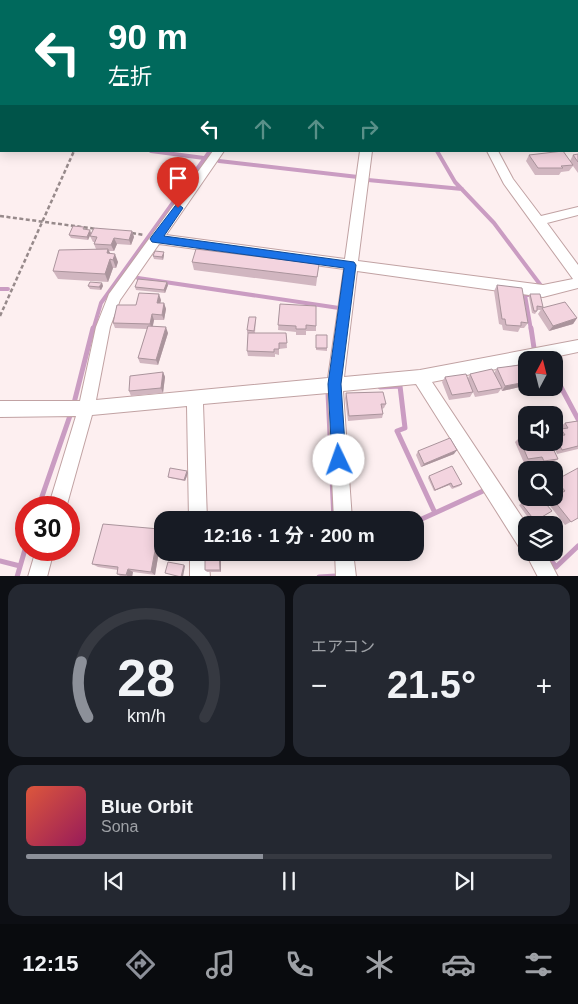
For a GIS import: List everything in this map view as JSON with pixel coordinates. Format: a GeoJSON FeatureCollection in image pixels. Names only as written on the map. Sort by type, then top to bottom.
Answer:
{"type":"FeatureCollection","features":[{"type":"Feature","properties":{"kind":"street"},"geometry":{"type":"LineString","coordinates":[[60,496],[86,408],[103,326],[114,298],[218,152]]}},
{"type":"Feature","properties":{"kind":"street"},"geometry":{"type":"LineString","coordinates":[[341,511],[334,384],[366,152]]}},
{"type":"Feature","properties":{"kind":"street"},"geometry":{"type":"LineString","coordinates":[[493,152],[508,181],[578,275]]}},
{"type":"Feature","properties":{"kind":"street"},"geometry":{"type":"LineString","coordinates":[[538,221],[578,211]]}},
{"type":"Feature","properties":{"kind":"street"},"geometry":{"type":"LineString","coordinates":[[157,238],[543,291],[578,283]]}},
{"type":"Feature","properties":{"kind":"street"},"geometry":{"type":"LineString","coordinates":[[0,409],[86,408],[195,399],[334,384],[387,381],[420,377],[578,346]]}},
{"type":"Feature","properties":{"kind":"street"},"geometry":{"type":"LineString","coordinates":[[420,377],[518,528]]}},
{"type":"Feature","properties":{"kind":"street"},"geometry":{"type":"LineString","coordinates":[[195,399],[198,511]]}},
{"type":"Feature","properties":{"kind":"street"},"geometry":{"type":"LineString","coordinates":[[37,576],[42,561]]}},
{"type":"Feature","properties":{"kind":"street"},"geometry":{"type":"LineString","coordinates":[[199,561],[200,576]]}},
{"type":"Feature","properties":{"kind":"street"},"geometry":{"type":"LineString","coordinates":[[345,561],[346,576]]}},
{"type":"Feature","properties":{"kind":"street"},"geometry":{"type":"LineString","coordinates":[[540,561],[549,576]]}},
{"type":"Feature","properties":{"kind":"path"},"geometry":{"type":"LineString","coordinates":[[0,316],[44,222],[74,152]]}},
{"type":"Feature","properties":{"kind":"path"},"geometry":{"type":"LineString","coordinates":[[0,216],[101,229]]}},
{"type":"Feature","properties":{"kind":"path"},"geometry":{"type":"LineString","coordinates":[[129,233],[157,238]]}},
{"type":"Feature","properties":{"kind":"building"},"geometry":{"type":"Polygon","coordinates":[[[564,152],[573,165],[561,166],[563,168],[538,168],[529,155],[564,152]]]}},
{"type":"Feature","properties":{"kind":"building"},"geometry":{"type":"Polygon","coordinates":[[[578,154],[578,162],[573,155],[578,154]]]}},
{"type":"Feature","properties":{"kind":"building"},"geometry":{"type":"Polygon","coordinates":[[[73,226],[84,227],[83,229],[90,230],[87,237],[69,235],[73,226]]]}},
{"type":"Feature","properties":{"kind":"building"},"geometry":{"type":"Polygon","coordinates":[[[94,228],[132,231],[129,240],[114,238],[111,245],[94,244],[97,237],[90,236],[94,228]]]}},
{"type":"Feature","properties":{"kind":"building"},"geometry":{"type":"Polygon","coordinates":[[[108,249],[107,253],[115,254],[113,260],[110,259],[105,274],[53,271],[59,250],[108,249]]]}},
{"type":"Feature","properties":{"kind":"building"},"geometry":{"type":"Polygon","coordinates":[[[196,249],[319,264],[317,277],[192,262],[196,249]]]}},
{"type":"Feature","properties":{"kind":"building"},"geometry":{"type":"Polygon","coordinates":[[[155,251],[164,252],[162,257],[153,256],[155,251]]]}},
{"type":"Feature","properties":{"kind":"building"},"geometry":{"type":"Polygon","coordinates":[[[138,279],[167,282],[164,290],[135,287],[138,279]]]}},
{"type":"Feature","properties":{"kind":"building"},"geometry":{"type":"Polygon","coordinates":[[[90,282],[102,283],[99,287],[88,286],[90,282]]]}},
{"type":"Feature","properties":{"kind":"building"},"geometry":{"type":"Polygon","coordinates":[[[497,285],[522,288],[528,323],[521,322],[521,326],[506,325],[505,319],[502,319],[497,285]]]}},
{"type":"Feature","properties":{"kind":"building"},"geometry":{"type":"Polygon","coordinates":[[[139,293],[159,294],[157,303],[164,303],[162,315],[152,314],[150,324],[113,323],[117,305],[136,305],[139,293]]]}},
{"type":"Feature","properties":{"kind":"building"},"geometry":{"type":"Polygon","coordinates":[[[530,294],[540,294],[543,307],[537,306],[537,311],[534,311],[530,294]]]}},
{"type":"Feature","properties":{"kind":"building"},"geometry":{"type":"Polygon","coordinates":[[[565,302],[577,318],[553,326],[542,308],[565,302]]]}},
{"type":"Feature","properties":{"kind":"building"},"geometry":{"type":"Polygon","coordinates":[[[280,304],[316,306],[316,326],[306,325],[306,329],[296,329],[296,326],[278,325],[280,304]]]}},
{"type":"Feature","properties":{"kind":"building"},"geometry":{"type":"Polygon","coordinates":[[[249,317],[256,317],[254,331],[247,330],[249,317]]]}},
{"type":"Feature","properties":{"kind":"building"},"geometry":{"type":"Polygon","coordinates":[[[148,326],[166,327],[156,360],[138,358],[148,326]]]}},
{"type":"Feature","properties":{"kind":"building"},"geometry":{"type":"Polygon","coordinates":[[[248,333],[286,333],[287,343],[279,343],[279,349],[274,349],[274,352],[247,351],[248,333]]]}},
{"type":"Feature","properties":{"kind":"building"},"geometry":{"type":"Polygon","coordinates":[[[316,335],[327,335],[327,348],[316,348],[316,335]]]}},
{"type":"Feature","properties":{"kind":"building"},"geometry":{"type":"Polygon","coordinates":[[[518,365],[518,384],[505,386],[497,368],[518,365]]]}},
{"type":"Feature","properties":{"kind":"building"},"geometry":{"type":"Polygon","coordinates":[[[492,369],[502,388],[478,392],[470,374],[492,369]]]}},
{"type":"Feature","properties":{"kind":"building"},"geometry":{"type":"Polygon","coordinates":[[[163,372],[161,388],[129,391],[130,376],[163,372]]]}},
{"type":"Feature","properties":{"kind":"building"},"geometry":{"type":"Polygon","coordinates":[[[466,374],[473,392],[452,395],[445,377],[466,374]]]}},
{"type":"Feature","properties":{"kind":"building"},"geometry":{"type":"Polygon","coordinates":[[[383,392],[386,404],[381,404],[383,414],[349,416],[346,393],[383,392]]]}},
{"type":"Feature","properties":{"kind":"building"},"geometry":{"type":"Polygon","coordinates":[[[578,421],[578,446],[563,450],[563,435],[565,435],[563,429],[568,428],[565,423],[578,421]]]}},
{"type":"Feature","properties":{"kind":"building"},"geometry":{"type":"Polygon","coordinates":[[[450,438],[457,450],[424,464],[418,451],[450,438]]]}},
{"type":"Feature","properties":{"kind":"building"},"geometry":{"type":"Polygon","coordinates":[[[525,451],[554,451],[558,459],[544,461],[542,457],[528,459],[525,451]]]}},
{"type":"Feature","properties":{"kind":"building"},"geometry":{"type":"Polygon","coordinates":[[[452,466],[462,484],[453,487],[451,483],[435,490],[429,476],[452,466]]]}},
{"type":"Feature","properties":{"kind":"building"},"geometry":{"type":"Polygon","coordinates":[[[170,468],[187,471],[184,480],[168,477],[170,468]]]}},
{"type":"Feature","properties":{"kind":"building"},"geometry":{"type":"Polygon","coordinates":[[[578,468],[578,518],[571,522],[558,506],[563,506],[563,492],[565,491],[563,489],[563,476],[578,468]]]}},
{"type":"Feature","properties":{"kind":"building"},"geometry":{"type":"Polygon","coordinates":[[[523,506],[548,506],[552,511],[544,516],[531,516],[523,506]]]}},
{"type":"Feature","properties":{"kind":"building"},"geometry":{"type":"Polygon","coordinates":[[[103,524],[154,529],[154,556],[151,572],[128,569],[126,575],[117,574],[118,567],[92,564],[103,524]]]}},
{"type":"Feature","properties":{"kind":"building"},"geometry":{"type":"Polygon","coordinates":[[[205,561],[220,561],[220,570],[205,570],[205,561]]]}},
{"type":"Feature","properties":{"kind":"building"},"geometry":{"type":"Polygon","coordinates":[[[168,562],[184,565],[181,576],[165,573],[168,562]]]}},
{"type":"Feature","properties":{"kind":"waterway"},"geometry":{"type":"LineString","coordinates":[[159,152],[204,158]]}},
{"type":"Feature","properties":{"kind":"waterway"},"geometry":{"type":"LineString","coordinates":[[93,330],[101,303],[209,152]]}},
{"type":"Feature","properties":{"kind":"waterway"},"geometry":{"type":"LineString","coordinates":[[438,152],[455,182],[462,189]]}},
{"type":"Feature","properties":{"kind":"waterway"},"geometry":{"type":"LineString","coordinates":[[219,161],[358,177]]}},
{"type":"Feature","properties":{"kind":"waterway"},"geometry":{"type":"LineString","coordinates":[[368,180],[462,189]]}},
{"type":"Feature","properties":{"kind":"waterway"},"geometry":{"type":"LineString","coordinates":[[462,189],[494,223],[542,287]]}},
{"type":"Feature","properties":{"kind":"waterway"},"geometry":{"type":"LineString","coordinates":[[138,278],[339,308]]}},
{"type":"Feature","properties":{"kind":"waterway"},"geometry":{"type":"LineString","coordinates":[[0,289],[8,289]]}},
{"type":"Feature","properties":{"kind":"waterway"},"geometry":{"type":"LineString","coordinates":[[531,330],[525,295],[534,295]]}},
{"type":"Feature","properties":{"kind":"waterway"},"geometry":{"type":"LineString","coordinates":[[42,496],[73,407],[93,328]]}},
{"type":"Feature","properties":{"kind":"waterway"},"geometry":{"type":"LineString","coordinates":[[531,328],[534,348]]}},
{"type":"Feature","properties":{"kind":"waterway"},"geometry":{"type":"LineString","coordinates":[[380,387],[400,386],[405,428],[397,431],[435,513]]}},
{"type":"Feature","properties":{"kind":"waterway"},"geometry":{"type":"LineString","coordinates":[[563,391],[578,419]]}},
{"type":"Feature","properties":{"kind":"waterway"},"geometry":{"type":"LineString","coordinates":[[328,393],[334,511]]}},
{"type":"Feature","properties":{"kind":"waterway"},"geometry":{"type":"LineString","coordinates":[[435,513],[483,491]]}},
{"type":"Feature","properties":{"kind":"waterway"},"geometry":{"type":"LineString","coordinates":[[424,518],[435,513]]}},
{"type":"Feature","properties":{"kind":"waterway"},"geometry":{"type":"LineString","coordinates":[[563,560],[578,546]]}},
{"type":"Feature","properties":{"kind":"waterway"},"geometry":{"type":"LineString","coordinates":[[0,561],[20,566]]}},
{"type":"Feature","properties":{"kind":"waterway"},"geometry":{"type":"LineString","coordinates":[[17,576],[22,561]]}},
{"type":"Feature","properties":{"kind":"waterway"},"geometry":{"type":"LineString","coordinates":[[552,561],[556,567],[562,561]]}},
{"type":"Feature","properties":{"kind":"route"},"geometry":{"type":"LineString","coordinates":[[178,208],[156,239],[350,265],[334,384],[339,460]]}}]}
